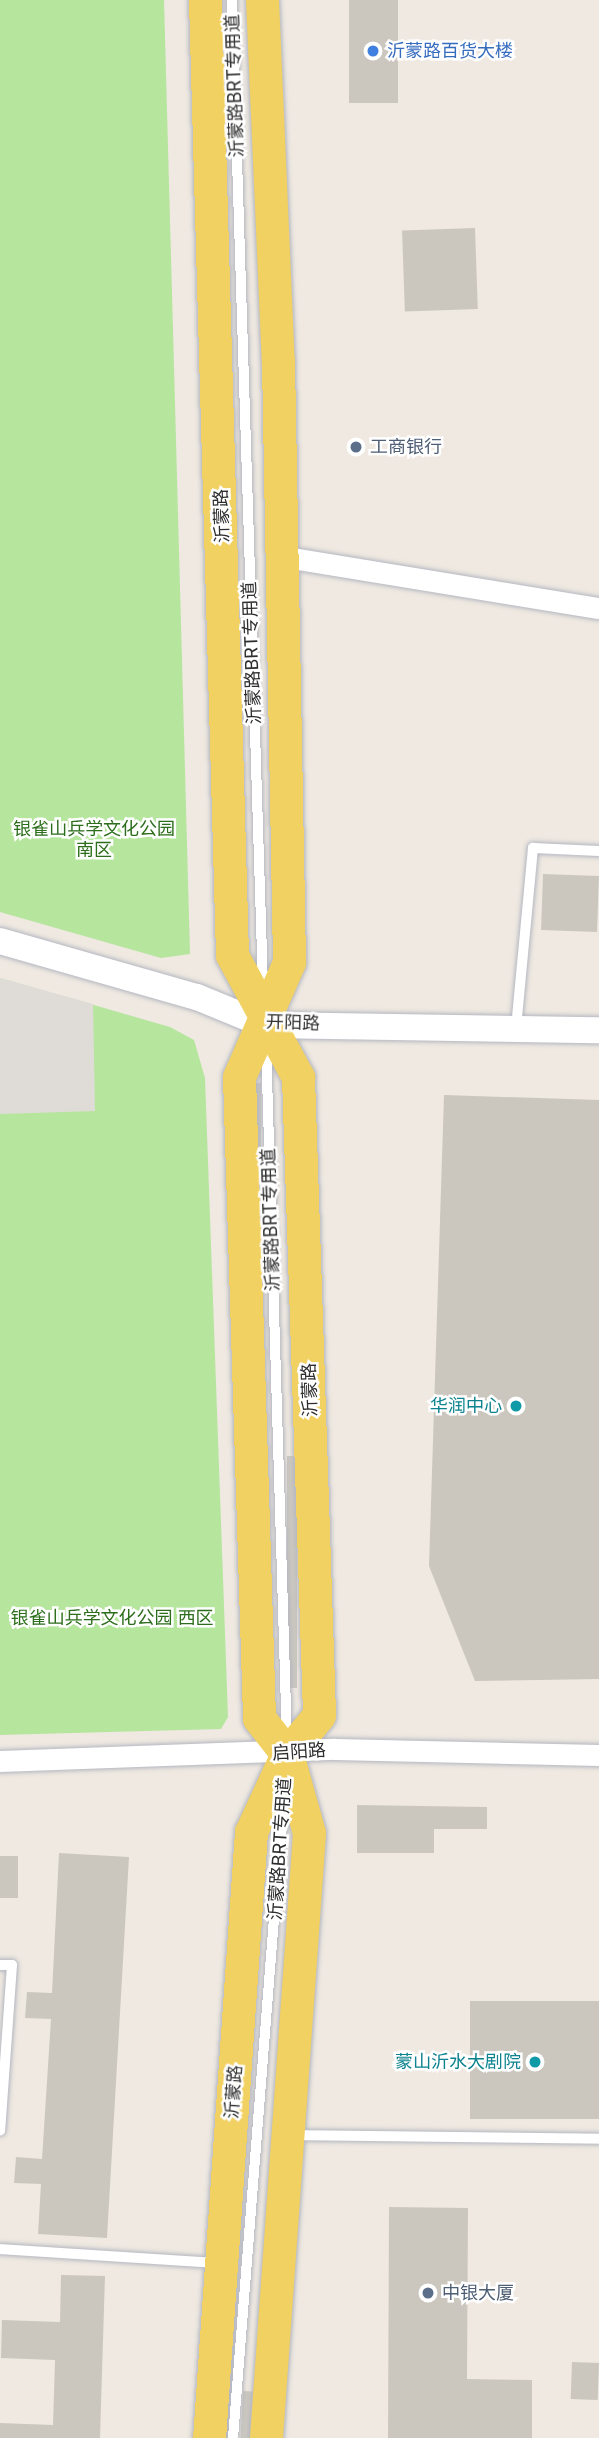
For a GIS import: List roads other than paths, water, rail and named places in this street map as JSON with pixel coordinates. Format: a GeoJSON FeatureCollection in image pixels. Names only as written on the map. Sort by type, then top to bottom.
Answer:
{"type":"FeatureCollection","features":[{"type":"Feature","properties":{"kind":"main road","name":"沂蒙路"},"geometry":{"type":"LineString","coordinates":[[205,0],[232,955],[265,1025],[299,1077],[319,1715],[287,1754],[251,1832],[209,2438]]}},
{"type":"Feature","properties":{"kind":"main road"},"geometry":{"type":"LineString","coordinates":[[262,0],[280,556],[289,962],[265,1025],[239,1077],[259,1718],[287,1754],[309,1833],[266,2438]]}},
{"type":"Feature","properties":{"kind":"street"},"geometry":{"type":"LineString","coordinates":[[280,556],[599,608]]}},
{"type":"Feature","properties":{"kind":"street","name":"开阳路"},"geometry":{"type":"LineString","coordinates":[[0,942],[197,997],[265,1025],[599,1030]]}},
{"type":"Feature","properties":{"kind":"street","name":"启阳路"},"geometry":{"type":"LineString","coordinates":[[0,1761],[287,1754],[599,1755]]}},
{"type":"Feature","properties":{"kind":"lane","name":"沂蒙路BRT专用道"},"geometry":{"type":"LineString","coordinates":[[232,0],[265,1025]]}},
{"type":"Feature","properties":{"kind":"lane"},"geometry":{"type":"LineString","coordinates":[[516,1028],[533,848],[599,850]]}},
{"type":"Feature","properties":{"kind":"lane","name":"沂蒙路BRT专用道"},"geometry":{"type":"LineString","coordinates":[[233,2438],[287,1754]]}},
{"type":"Feature","properties":{"kind":"lane"},"geometry":{"type":"LineString","coordinates":[[0,1965],[12,1965],[0,2131]]}},
{"type":"Feature","properties":{"kind":"lane"},"geometry":{"type":"LineString","coordinates":[[286,2135],[599,2139]]}},
{"type":"Feature","properties":{"kind":"lane"},"geometry":{"type":"LineString","coordinates":[[0,2249],[222,2264]]}},
{"type":"Feature","properties":{"kind":"place","name":"沂蒙路百货大楼"},"geometry":{"type":"Point","coordinates":[373,51]}},
{"type":"Feature","properties":{"kind":"place","name":"工商银行"},"geometry":{"type":"Point","coordinates":[356,447]}},
{"type":"Feature","properties":{"kind":"place","name":"华润中心"},"geometry":{"type":"Point","coordinates":[516,1406]}},
{"type":"Feature","properties":{"kind":"place","name":"蒙山沂水大剧院"},"geometry":{"type":"Point","coordinates":[535,2062]}},
{"type":"Feature","properties":{"kind":"place","name":"中银大厦"},"geometry":{"type":"Point","coordinates":[428,2293]}},
{"type":"Feature","properties":{"kind":"park label","name":"银雀山兵学文化公园 南区"},"geometry":{"type":"Point","coordinates":[94,840]}},
{"type":"Feature","properties":{"kind":"park label","name":"银雀山兵学文化公园 西区"},"geometry":{"type":"Point","coordinates":[112,1618]}}]}
